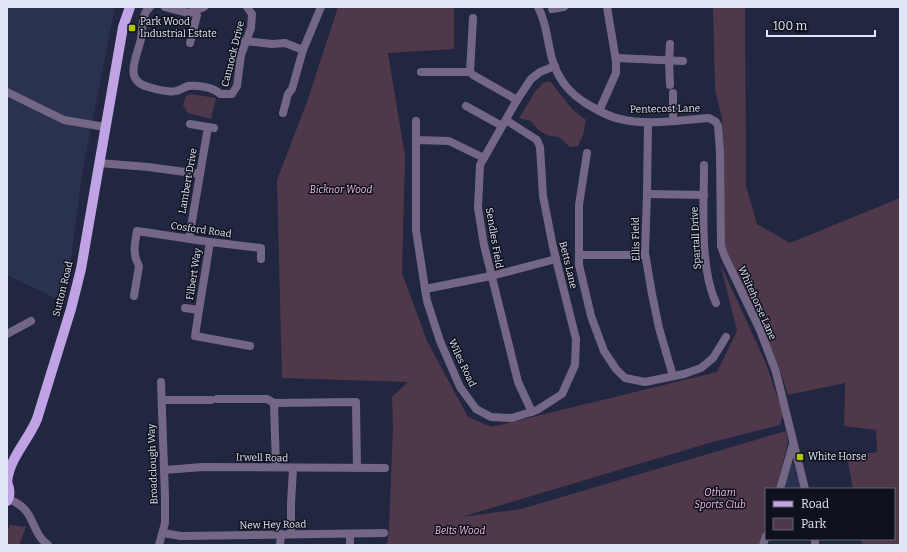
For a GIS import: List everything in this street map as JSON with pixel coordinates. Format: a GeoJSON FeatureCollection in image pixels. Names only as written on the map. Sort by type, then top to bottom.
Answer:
{"type":"FeatureCollection","features":[{"type":"Feature","properties":{"kind":"main road","name":"Sutton Road"},"geometry":{"type":"LineString","coordinates":[[10,501],[10,488],[7,483],[10,468],[37,419],[76,291],[123,27],[130,7]]}},
{"type":"Feature","properties":{"kind":"main road","name":"Sutton Road"},"geometry":{"type":"LineString","coordinates":[[7,460],[19,450]]}},
{"type":"Feature","properties":{"kind":"street","name":"Cannock Drive"},"geometry":{"type":"LineString","coordinates":[[150,7],[144,15],[134,64],[134,77],[136,82],[143,86],[176,92],[185,87],[198,86],[218,91],[220,94],[232,94],[237,86],[241,55],[252,22],[252,14],[247,7]]}},
{"type":"Feature","properties":{"kind":"street"},"geometry":{"type":"LineString","coordinates":[[164,7],[189,13],[204,7]]}},
{"type":"Feature","properties":{"kind":"street"},"geometry":{"type":"LineString","coordinates":[[283,113],[288,94],[292,89],[303,50],[321,7]]}},
{"type":"Feature","properties":{"kind":"street","name":"Pentecost Lane"},"geometry":{"type":"LineString","coordinates":[[538,7],[545,25],[551,57],[561,81],[575,96],[600,111],[619,119],[635,122],[709,118],[716,122]]}},
{"type":"Feature","properties":{"kind":"street"},"geometry":{"type":"LineString","coordinates":[[552,9],[564,7]]}},
{"type":"Feature","properties":{"kind":"street"},"geometry":{"type":"LineString","coordinates":[[600,111],[616,73],[616,58],[607,7]]}},
{"type":"Feature","properties":{"kind":"street"},"geometry":{"type":"LineString","coordinates":[[190,43],[197,15],[194,12]]}},
{"type":"Feature","properties":{"kind":"street"},"geometry":{"type":"LineString","coordinates":[[470,72],[473,18]]}},
{"type":"Feature","properties":{"kind":"street"},"geometry":{"type":"LineString","coordinates":[[245,41],[272,44],[285,43],[303,50]]}},
{"type":"Feature","properties":{"kind":"street"},"geometry":{"type":"LineString","coordinates":[[670,44],[669,60],[673,120]]}},
{"type":"Feature","properties":{"kind":"street"},"geometry":{"type":"LineString","coordinates":[[616,58],[683,61]]}},
{"type":"Feature","properties":{"kind":"street","name":"Sendles Field"},"geometry":{"type":"LineString","coordinates":[[532,412],[518,382],[484,245],[478,208],[480,164],[517,100],[531,79],[540,72],[555,66]]}},
{"type":"Feature","properties":{"kind":"street"},"geometry":{"type":"LineString","coordinates":[[421,72],[470,72],[517,100]]}},
{"type":"Feature","properties":{"kind":"street"},"geometry":{"type":"LineString","coordinates":[[7,92],[64,120],[105,127]]}},
{"type":"Feature","properties":{"kind":"street","name":"Betts Lane"},"geometry":{"type":"LineString","coordinates":[[466,106],[504,123],[536,140],[540,147],[543,196],[556,260],[576,339],[576,365],[562,394],[532,412]]}},
{"type":"Feature","properties":{"kind":"street","name":"Wiles Road"},"geometry":{"type":"LineString","coordinates":[[416,121],[416,230],[426,298],[440,341],[460,387],[476,409],[491,417],[512,418],[532,412]]}},
{"type":"Feature","properties":{"kind":"street","name":"Ellis Field"},"geometry":{"type":"LineString","coordinates":[[648,122],[645,255],[655,308],[673,376]]}},
{"type":"Feature","properties":{"kind":"street","name":"Whitehorse Lane"},"geometry":{"type":"LineString","coordinates":[[716,122],[718,126],[720,152],[721,246],[760,330],[776,372],[805,488]]}},
{"type":"Feature","properties":{"kind":"street","name":"Lambert Drive"},"geometry":{"type":"LineString","coordinates":[[189,239],[200,174],[211,127],[190,124]]}},
{"type":"Feature","properties":{"kind":"street"},"geometry":{"type":"LineString","coordinates":[[416,140],[449,141],[484,158]]}},
{"type":"Feature","properties":{"kind":"street"},"geometry":{"type":"LineString","coordinates":[[587,153],[579,205],[579,265],[591,316],[604,351],[616,369],[625,378],[645,382],[684,374],[701,368],[713,358],[726,337]]}},
{"type":"Feature","properties":{"kind":"street"},"geometry":{"type":"LineString","coordinates":[[99,163],[148,167],[200,174]]}},
{"type":"Feature","properties":{"kind":"street","name":"Spartall Drive"},"geometry":{"type":"LineString","coordinates":[[704,165],[706,260],[713,296],[716,303]]}},
{"type":"Feature","properties":{"kind":"street","name":"Spartall Drive"},"geometry":{"type":"LineString","coordinates":[[647,194],[704,195]]}},
{"type":"Feature","properties":{"kind":"street","name":"Cosford Road"},"geometry":{"type":"LineString","coordinates":[[134,296],[139,266],[134,250],[138,231],[261,248],[261,259]]}},
{"type":"Feature","properties":{"kind":"street","name":"Filbert Way"},"geometry":{"type":"LineString","coordinates":[[210,242],[195,336],[250,346]]}},
{"type":"Feature","properties":{"kind":"street"},"geometry":{"type":"LineString","coordinates":[[578,255],[645,255]]}},
{"type":"Feature","properties":{"kind":"street"},"geometry":{"type":"LineString","coordinates":[[425,289],[491,276],[556,260]]}},
{"type":"Feature","properties":{"kind":"street","name":"Filbert Way"},"geometry":{"type":"LineString","coordinates":[[185,308],[199,310]]}},
{"type":"Feature","properties":{"kind":"street"},"geometry":{"type":"LineString","coordinates":[[7,334],[31,321]]}},
{"type":"Feature","properties":{"kind":"street","name":"Broadclough Way"},"geometry":{"type":"LineString","coordinates":[[159,545],[165,523],[161,382]]}},
{"type":"Feature","properties":{"kind":"street"},"geometry":{"type":"LineString","coordinates":[[162,400],[267,399],[274,403],[356,402],[357,468]]}},
{"type":"Feature","properties":{"kind":"street"},"geometry":{"type":"LineString","coordinates":[[274,403],[276,467]]}},
{"type":"Feature","properties":{"kind":"street"},"geometry":{"type":"LineString","coordinates":[[780,488],[793,443]]}},
{"type":"Feature","properties":{"kind":"street","name":"Irwell Road"},"geometry":{"type":"LineString","coordinates":[[164,470],[203,467],[293,468],[291,534]]}},
{"type":"Feature","properties":{"kind":"street"},"geometry":{"type":"LineString","coordinates":[[293,468],[384,468]]}},
{"type":"Feature","properties":{"kind":"street"},"geometry":{"type":"LineString","coordinates":[[10,501],[19,504],[26,510],[32,518],[38,533],[48,545]]}},
{"type":"Feature","properties":{"kind":"street","name":"New Hey Road"},"geometry":{"type":"LineString","coordinates":[[162,533],[180,536],[384,533]]}},
{"type":"Feature","properties":{"kind":"street"},"geometry":{"type":"LineString","coordinates":[[280,534],[280,545]]}},
{"type":"Feature","properties":{"kind":"street"},"geometry":{"type":"LineString","coordinates":[[350,534],[350,545]]}},
{"type":"Feature","properties":{"kind":"street"},"geometry":{"type":"LineString","coordinates":[[189,536],[189,545]]}},
{"type":"Feature","properties":{"kind":"shaded area"},"geometry":{"type":"Polygon","coordinates":[[[7,7],[115,7],[83,168],[65,303],[7,275],[7,7]]]}},
{"type":"Feature","properties":{"kind":"shaded area"},"geometry":{"type":"Polygon","coordinates":[[[792,459],[801,488],[783,488],[792,459]]]}},
{"type":"Feature","properties":{"kind":"green space"},"geometry":{"type":"Polygon","coordinates":[[[338,7],[454,7],[454,49],[388,53],[405,156],[402,273],[427,341],[468,417],[492,427],[717,372],[737,331],[720,263],[766,364],[783,413],[780,425],[709,443],[461,517],[521,509],[786,431],[788,443],[776,488],[765,488],[765,527],[760,545],[387,545],[393,427],[392,397],[408,382],[282,378],[277,180],[307,102],[338,7]]]}},
{"type":"Feature","properties":{"kind":"green space"},"geometry":{"type":"Polygon","coordinates":[[[713,7],[745,7],[746,186],[757,224],[790,243],[900,198],[900,545],[862,545],[861,540],[895,540],[895,488],[853,488],[847,456],[877,452],[876,430],[844,426],[845,383],[788,395],[780,370],[725,247],[722,119],[715,89],[713,7]]]}},
{"type":"Feature","properties":{"kind":"green space"},"geometry":{"type":"Polygon","coordinates":[[[550,81],[572,109],[586,120],[583,135],[578,146],[570,147],[559,137],[550,136],[543,133],[531,121],[519,118],[535,92],[543,83],[550,81]]]}},
{"type":"Feature","properties":{"kind":"green space"},"geometry":{"type":"Polygon","coordinates":[[[191,94],[216,98],[211,119],[188,113],[183,105],[186,96],[191,94]]]}},
{"type":"Feature","properties":{"kind":"green space"},"geometry":{"type":"Polygon","coordinates":[[[10,525],[26,527],[19,545],[7,545],[7,533],[10,525]]]}},
{"type":"Feature","properties":{"kind":"place","name":"Park Wood Industrial Estate"},"geometry":{"type":"Point","coordinates":[132,28]}},
{"type":"Feature","properties":{"kind":"place","name":"White Horse"},"geometry":{"type":"Point","coordinates":[800,457]}},
{"type":"Feature","properties":{"kind":"park label","name":"Bicknor Wood"},"geometry":{"type":"Point","coordinates":[341,190]}},
{"type":"Feature","properties":{"kind":"park label","name":"Otham Sports Club"},"geometry":{"type":"Point","coordinates":[720,498]}},
{"type":"Feature","properties":{"kind":"park label","name":"Belts Wood"},"geometry":{"type":"Point","coordinates":[460,531]}}]}
